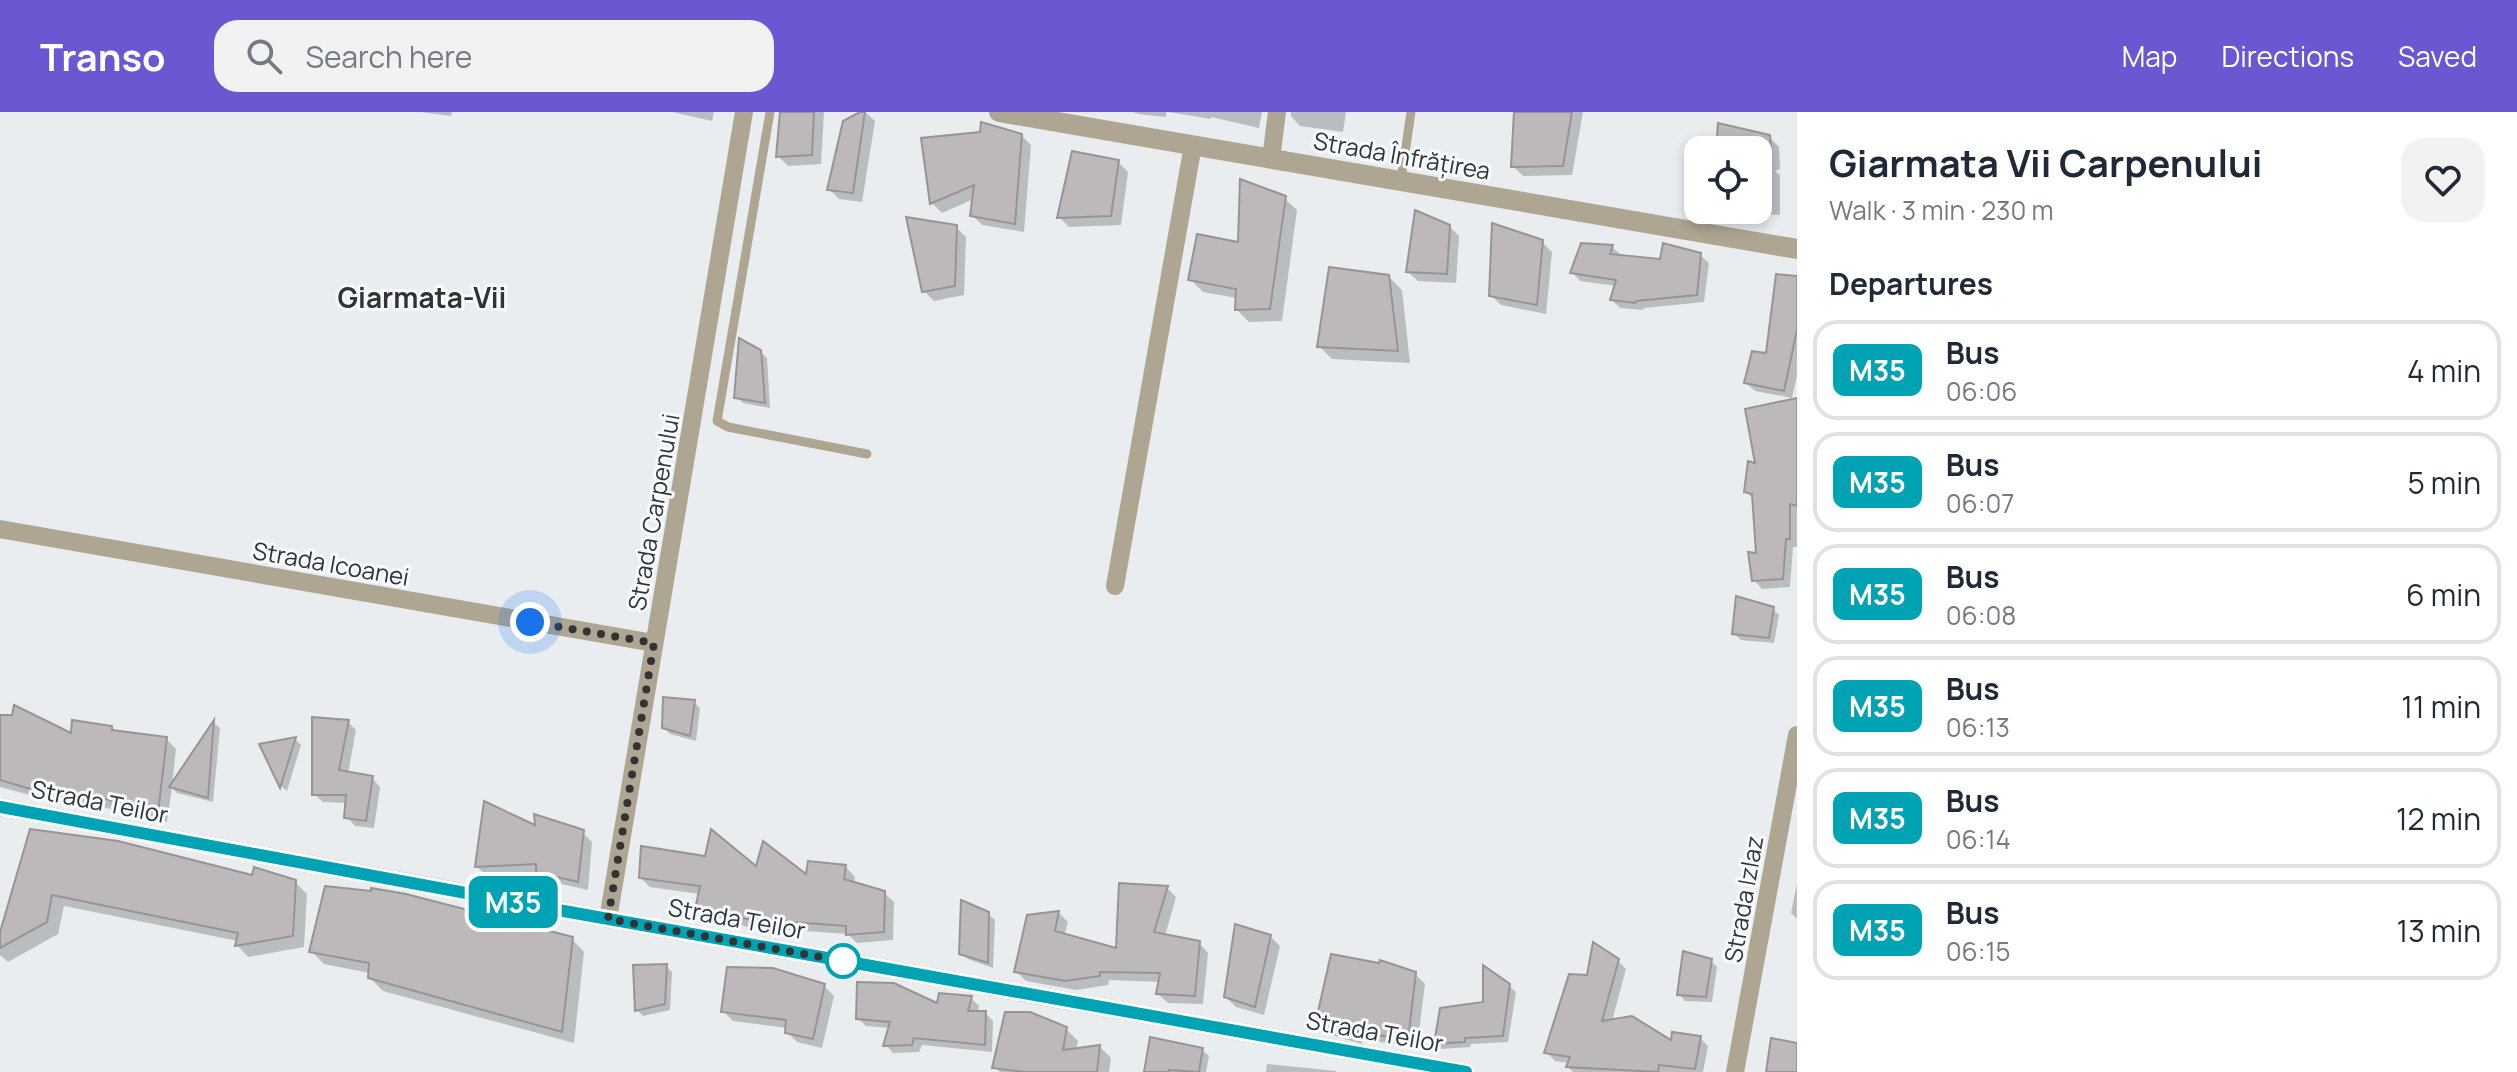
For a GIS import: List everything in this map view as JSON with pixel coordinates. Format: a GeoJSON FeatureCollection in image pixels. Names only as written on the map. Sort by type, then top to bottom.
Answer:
{"type":"FeatureCollection","features":[{"type":"Feature","properties":{"kind":"street","name":"Strada Carpenului"},"geometry":{"type":"LineString","coordinates":[[608,919],[744,112]]}},
{"type":"Feature","properties":{"kind":"street","name":"Strada Înfrățirea"},"geometry":{"type":"LineString","coordinates":[[999,112],[1797,249]]}},
{"type":"Feature","properties":{"kind":"street"},"geometry":{"type":"LineString","coordinates":[[1271,159],[1277,112]]}},
{"type":"Feature","properties":{"kind":"street"},"geometry":{"type":"LineString","coordinates":[[1115,586],[1193,145]]}},
{"type":"Feature","properties":{"kind":"street","name":"Strada Icoanei"},"geometry":{"type":"LineString","coordinates":[[0,529],[654,643]]}},
{"type":"Feature","properties":{"kind":"street","name":"Strada Izlaz"},"geometry":{"type":"LineString","coordinates":[[1735,1072],[1797,735]]}},
{"type":"Feature","properties":{"kind":"street","name":"Strada Teilor"},"geometry":{"type":"LineString","coordinates":[[0,807],[1466,1072]]}},
{"type":"Feature","properties":{"kind":"lane"},"geometry":{"type":"LineString","coordinates":[[717,421],[770,112]]}},
{"type":"Feature","properties":{"kind":"lane"},"geometry":{"type":"LineString","coordinates":[[1401,181],[1411,112]]}},
{"type":"Feature","properties":{"kind":"lane"},"geometry":{"type":"LineString","coordinates":[[693,417],[717,421],[728,427],[867,454]]}},
{"type":"Feature","properties":{"kind":"building"},"geometry":{"type":"Polygon","coordinates":[[[780,112],[814,112],[812,155],[776,157],[780,112]]]}},
{"type":"Feature","properties":{"kind":"building"},"geometry":{"type":"Polygon","coordinates":[[[865,112],[853,193],[827,190],[843,121],[865,112]]]}},
{"type":"Feature","properties":{"kind":"building"},"geometry":{"type":"Polygon","coordinates":[[[1514,112],[1572,112],[1563,166],[1511,167],[1514,112]]]}},
{"type":"Feature","properties":{"kind":"building"},"geometry":{"type":"Polygon","coordinates":[[[981,122],[1022,134],[1015,224],[970,216],[974,185],[930,204],[921,138],[980,132],[981,122]]]}},
{"type":"Feature","properties":{"kind":"building"},"geometry":{"type":"Polygon","coordinates":[[[1718,123],[1770,136],[1717,136],[1718,123]]]}},
{"type":"Feature","properties":{"kind":"building"},"geometry":{"type":"Polygon","coordinates":[[[1072,151],[1119,160],[1111,216],[1057,218],[1072,151]]]}},
{"type":"Feature","properties":{"kind":"building"},"geometry":{"type":"Polygon","coordinates":[[[1240,179],[1286,196],[1270,309],[1235,310],[1236,289],[1188,280],[1197,234],[1238,242],[1240,179]]]}},
{"type":"Feature","properties":{"kind":"building"},"geometry":{"type":"Polygon","coordinates":[[[1415,210],[1450,225],[1447,274],[1406,272],[1415,210]]]}},
{"type":"Feature","properties":{"kind":"building"},"geometry":{"type":"Polygon","coordinates":[[[906,217],[957,225],[955,286],[922,292],[906,217]]]}},
{"type":"Feature","properties":{"kind":"building"},"geometry":{"type":"Polygon","coordinates":[[[1492,223],[1543,240],[1537,305],[1489,296],[1492,223]]]}},
{"type":"Feature","properties":{"kind":"building"},"geometry":{"type":"Polygon","coordinates":[[[1581,243],[1613,245],[1610,254],[1660,259],[1663,243],[1701,253],[1697,295],[1635,303],[1610,300],[1616,280],[1570,273],[1581,243]]]}},
{"type":"Feature","properties":{"kind":"building"},"geometry":{"type":"Polygon","coordinates":[[[1329,267],[1389,275],[1398,351],[1317,347],[1329,267]]]}},
{"type":"Feature","properties":{"kind":"building"},"geometry":{"type":"Polygon","coordinates":[[[1776,274],[1797,276],[1797,330],[1784,391],[1744,383],[1752,351],[1766,353],[1776,274]]]}},
{"type":"Feature","properties":{"kind":"building"},"geometry":{"type":"Polygon","coordinates":[[[739,338],[761,350],[765,403],[734,398],[739,338]]]}},
{"type":"Feature","properties":{"kind":"building"},"geometry":{"type":"Polygon","coordinates":[[[1797,398],[1797,506],[1790,504],[1790,539],[1786,539],[1783,579],[1752,581],[1748,552],[1756,553],[1752,494],[1744,492],[1748,461],[1755,463],[1745,409],[1797,398]]]}},
{"type":"Feature","properties":{"kind":"building"},"geometry":{"type":"Polygon","coordinates":[[[1736,596],[1774,607],[1769,638],[1732,634],[1736,596]]]}},
{"type":"Feature","properties":{"kind":"building"},"geometry":{"type":"Polygon","coordinates":[[[663,697],[695,700],[690,736],[662,728],[663,697]]]}},
{"type":"Feature","properties":{"kind":"building"},"geometry":{"type":"Polygon","coordinates":[[[14,705],[71,733],[72,720],[112,726],[112,730],[167,737],[158,813],[48,788],[47,794],[0,780],[0,715],[12,715],[14,705]]]}},
{"type":"Feature","properties":{"kind":"building"},"geometry":{"type":"Polygon","coordinates":[[[312,717],[349,720],[339,770],[373,776],[366,821],[344,818],[346,795],[312,795],[312,717]]]}},
{"type":"Feature","properties":{"kind":"building"},"geometry":{"type":"Polygon","coordinates":[[[214,720],[208,798],[169,787],[214,720]]]}},
{"type":"Feature","properties":{"kind":"building"},"geometry":{"type":"Polygon","coordinates":[[[296,737],[280,788],[259,744],[296,737]]]}},
{"type":"Feature","properties":{"kind":"building"},"geometry":{"type":"Polygon","coordinates":[[[484,801],[535,825],[534,814],[584,830],[578,882],[536,872],[536,864],[475,867],[484,801]]]}},
{"type":"Feature","properties":{"kind":"building"},"geometry":{"type":"Polygon","coordinates":[[[30,829],[118,841],[252,875],[254,867],[296,880],[293,936],[235,946],[238,933],[52,895],[47,922],[0,948],[0,932],[30,829]]]}},
{"type":"Feature","properties":{"kind":"building"},"geometry":{"type":"Polygon","coordinates":[[[711,829],[756,866],[763,841],[806,874],[808,861],[846,865],[844,879],[885,891],[884,932],[846,935],[846,926],[736,918],[696,905],[700,886],[639,878],[641,846],[705,856],[711,829]]]}},
{"type":"Feature","properties":{"kind":"building"},"geometry":{"type":"Polygon","coordinates":[[[1119,883],[1168,886],[1154,932],[1200,941],[1195,996],[1156,994],[1160,973],[1100,972],[1100,976],[1065,981],[1014,972],[1027,915],[1059,911],[1055,931],[1116,948],[1119,883]]]}},
{"type":"Feature","properties":{"kind":"building"},"geometry":{"type":"Polygon","coordinates":[[[325,886],[371,891],[371,888],[406,894],[573,937],[562,1032],[368,978],[369,963],[309,952],[325,886]]]}},
{"type":"Feature","properties":{"kind":"building"},"geometry":{"type":"Polygon","coordinates":[[[961,900],[989,912],[988,963],[959,954],[961,900]]]}},
{"type":"Feature","properties":{"kind":"building"},"geometry":{"type":"Polygon","coordinates":[[[1235,924],[1271,935],[1255,1007],[1224,997],[1235,924]]]}},
{"type":"Feature","properties":{"kind":"building"},"geometry":{"type":"Polygon","coordinates":[[[1593,942],[1619,959],[1602,1021],[1632,1016],[1671,1040],[1672,1032],[1701,1036],[1695,1069],[1659,1065],[1658,1072],[1566,1067],[1570,1057],[1544,1053],[1569,974],[1587,975],[1593,942]]]}},
{"type":"Feature","properties":{"kind":"building"},"geometry":{"type":"Polygon","coordinates":[[[1683,951],[1712,959],[1706,997],[1677,995],[1683,951]]]}},
{"type":"Feature","properties":{"kind":"building"},"geometry":{"type":"Polygon","coordinates":[[[1331,954],[1379,963],[1380,960],[1416,972],[1408,1040],[1353,1031],[1352,1036],[1315,1025],[1331,954]]]}},
{"type":"Feature","properties":{"kind":"building"},"geometry":{"type":"Polygon","coordinates":[[[667,964],[665,1004],[635,1011],[633,965],[667,964]]]}},
{"type":"Feature","properties":{"kind":"building"},"geometry":{"type":"Polygon","coordinates":[[[1483,965],[1510,984],[1503,1036],[1434,1044],[1440,1008],[1483,1002],[1483,965]]]}},
{"type":"Feature","properties":{"kind":"building"},"geometry":{"type":"Polygon","coordinates":[[[727,967],[773,968],[825,984],[813,1039],[785,1033],[786,1020],[721,1012],[727,967]]]}},
{"type":"Feature","properties":{"kind":"building"},"geometry":{"type":"Polygon","coordinates":[[[857,982],[894,983],[937,1003],[939,993],[972,996],[968,1011],[986,1011],[985,1045],[914,1038],[912,1045],[883,1046],[890,1022],[856,1019],[857,982]]]}},
{"type":"Feature","properties":{"kind":"building"},"geometry":{"type":"Polygon","coordinates":[[[1005,1012],[1030,1012],[1067,1027],[1063,1050],[1100,1045],[1097,1072],[1025,1072],[992,1068],[1005,1012]]]}},
{"type":"Feature","properties":{"kind":"building"},"geometry":{"type":"Polygon","coordinates":[[[1150,1037],[1203,1048],[1199,1072],[1144,1072],[1150,1037]]]}},
{"type":"Feature","properties":{"kind":"building"},"geometry":{"type":"Polygon","coordinates":[[[1771,1038],[1797,1043],[1797,1072],[1766,1072],[1771,1038]]]}},
{"type":"Feature","properties":{"kind":"bus line","name":"M35"},"geometry":{"type":"LineString","coordinates":[[0,807],[1466,1072]]}},
{"type":"Feature","properties":{"kind":"district","name":"Giarmata-Vii"},"geometry":{"type":"Point","coordinates":[422,297]}},
{"type":"Feature","properties":{"kind":"route"},"geometry":{"type":"LineString","coordinates":[[530,622],[654,643],[608,919],[843,961]]}}]}
